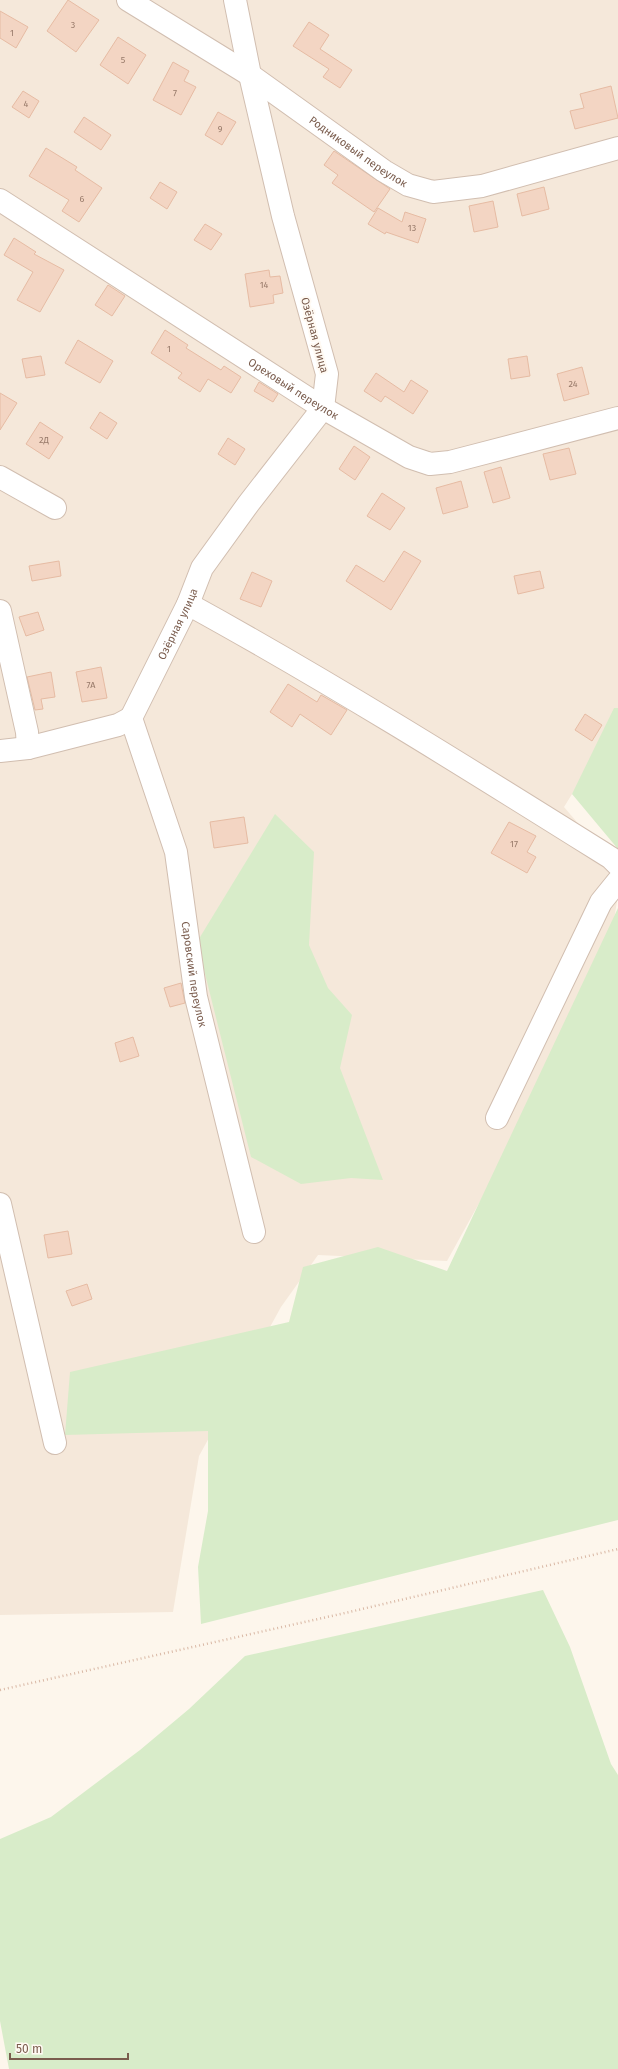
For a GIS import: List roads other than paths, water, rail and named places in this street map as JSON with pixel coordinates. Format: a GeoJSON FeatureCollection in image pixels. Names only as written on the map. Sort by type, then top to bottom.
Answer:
{"type":"FeatureCollection","features":[{"type":"Feature","properties":{"kind":"street","name":"Родниковый переулок"},"geometry":{"type":"LineString","coordinates":[[128,0],[250,75],[384,171],[408,185],[433,192],[482,186],[618,148]]}},
{"type":"Feature","properties":{"kind":"street","name":"Озёрная улица"},"geometry":{"type":"LineString","coordinates":[[131,718],[188,604],[202,568],[249,503],[323,408],[327,374],[283,216],[234,0]]}},
{"type":"Feature","properties":{"kind":"street","name":"Ореховый переулок"},"geometry":{"type":"LineString","coordinates":[[0,200],[323,408],[409,457],[430,464],[450,462],[618,418]]}},
{"type":"Feature","properties":{"kind":"street"},"geometry":{"type":"LineString","coordinates":[[0,477],[55,508]]}},
{"type":"Feature","properties":{"kind":"street"},"geometry":{"type":"LineString","coordinates":[[188,604],[256,641],[520,801],[611,858],[618,865]]}},
{"type":"Feature","properties":{"kind":"street"},"geometry":{"type":"LineString","coordinates":[[0,611],[27,732],[28,748]]}},
{"type":"Feature","properties":{"kind":"street"},"geometry":{"type":"LineString","coordinates":[[0,751],[28,748],[118,725],[131,718]]}},
{"type":"Feature","properties":{"kind":"street","name":"Саровский переулок"},"geometry":{"type":"LineString","coordinates":[[131,718],[176,852],[196,997],[254,1232]]}},
{"type":"Feature","properties":{"kind":"street"},"geometry":{"type":"LineString","coordinates":[[497,1118],[601,902],[618,881]]}},
{"type":"Feature","properties":{"kind":"street"},"geometry":{"type":"LineString","coordinates":[[0,1204],[56,1443]]}}]}
